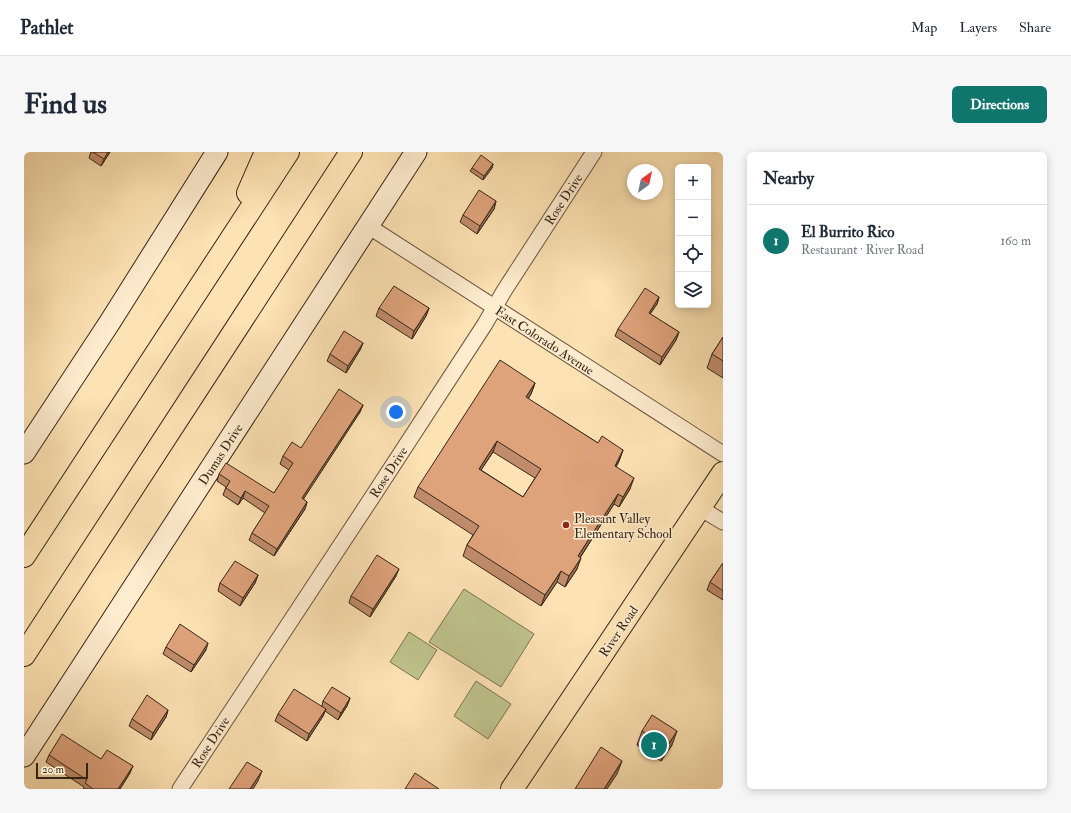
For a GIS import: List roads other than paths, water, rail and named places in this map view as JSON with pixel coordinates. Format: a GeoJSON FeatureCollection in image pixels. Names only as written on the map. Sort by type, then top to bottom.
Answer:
{"type":"FeatureCollection","features":[{"type":"Feature","properties":{"kind":"main road"},"geometry":{"type":"LineString","coordinates":[[24,453],[114,316],[217,152]]}},
{"type":"Feature","properties":{"kind":"main road"},"geometry":{"type":"LineString","coordinates":[[223,252],[266,152]]}},
{"type":"Feature","properties":{"kind":"main road"},"geometry":{"type":"LineString","coordinates":[[24,556],[288,152]]}},
{"type":"Feature","properties":{"kind":"main road"},"geometry":{"type":"LineString","coordinates":[[24,655],[352,152]]}},
{"type":"Feature","properties":{"kind":"main road"},"geometry":{"type":"LineString","coordinates":[[316,208],[359,152]]}},
{"type":"Feature","properties":{"kind":"main road","name":"Dumas Drive"},"geometry":{"type":"LineString","coordinates":[[24,756],[416,152]]}},
{"type":"Feature","properties":{"kind":"main road","name":"River Road"},"geometry":{"type":"LineString","coordinates":[[512,789],[723,473]]}},
{"type":"Feature","properties":{"kind":"street","name":"Rose Drive"},"geometry":{"type":"LineString","coordinates":[[180,789],[594,152]]}},
{"type":"Feature","properties":{"kind":"street","name":"East Colorado Avenue"},"geometry":{"type":"LineString","coordinates":[[368,226],[723,454]]}},
{"type":"Feature","properties":{"kind":"street"},"geometry":{"type":"LineString","coordinates":[[700,508],[723,522]]}},
{"type":"Feature","properties":{"kind":"place","name":"Pleasant Valley Elementary School"},"geometry":{"type":"Point","coordinates":[566,525]}},
{"type":"Feature","properties":{"kind":"place","name":"El Burrito Rico"},"geometry":{"type":"Point","coordinates":[654,745]}}]}
